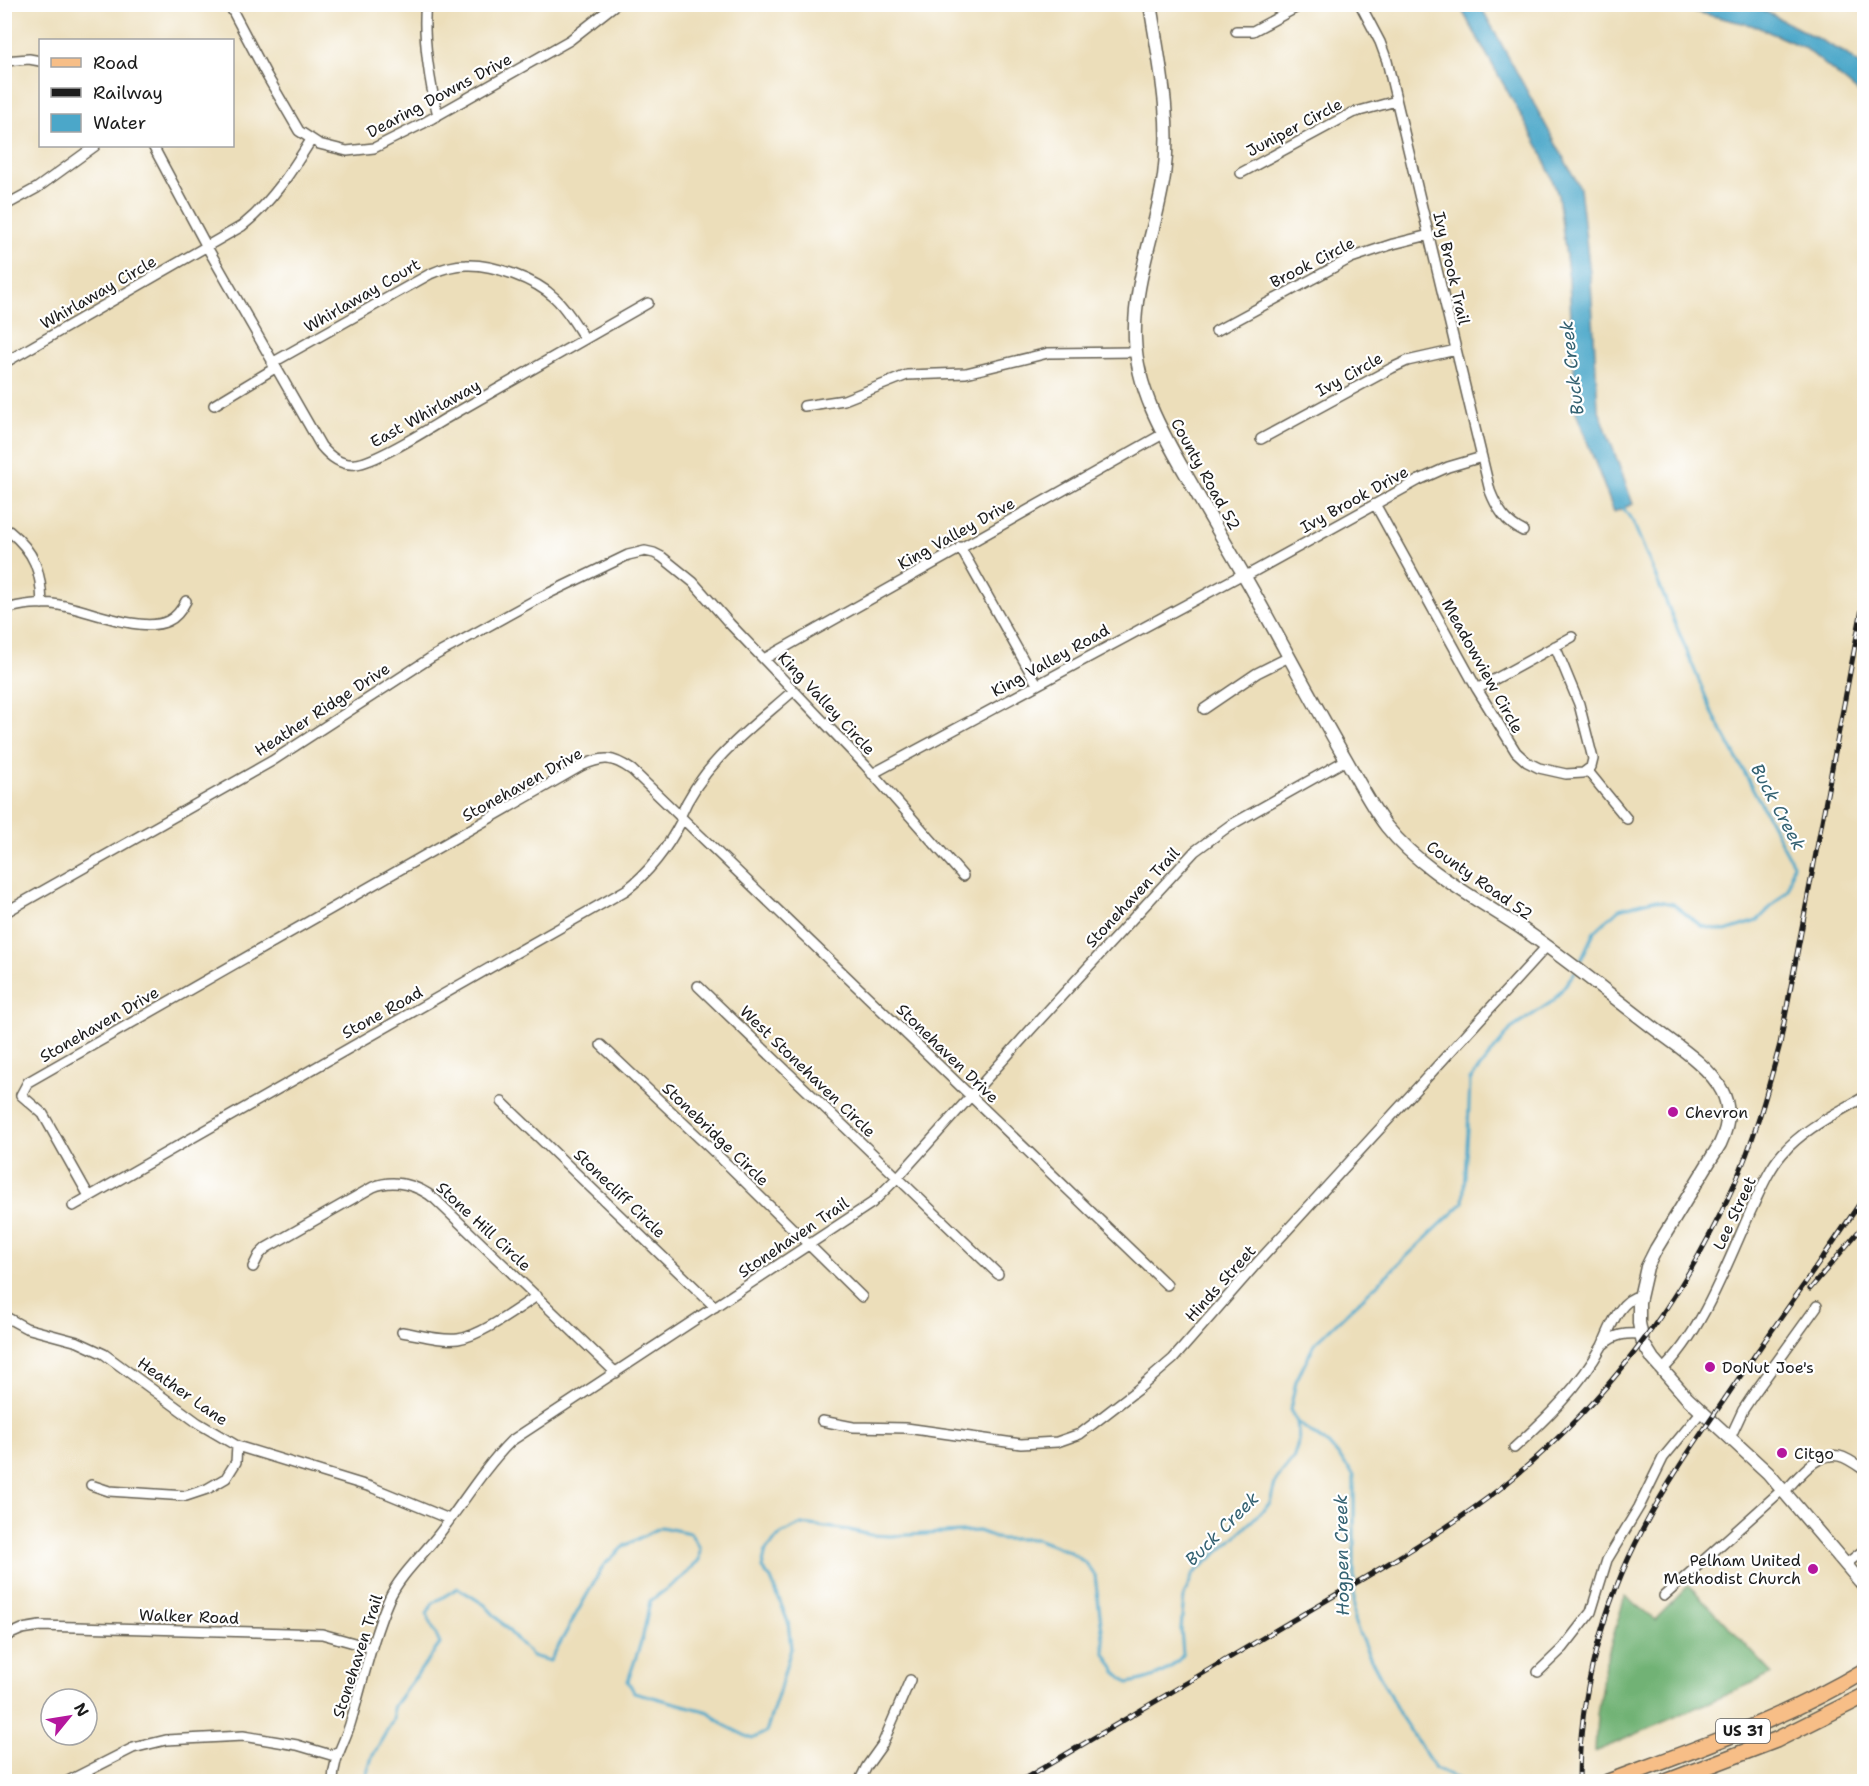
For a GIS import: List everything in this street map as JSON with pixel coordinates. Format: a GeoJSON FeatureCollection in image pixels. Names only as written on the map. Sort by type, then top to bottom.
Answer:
{"type":"FeatureCollection","features":[{"type":"Feature","properties":{"kind":"main road","name":"US 31"},"geometry":{"type":"LineString","coordinates":[[1612,1780],[1765,1722],[1818,1697],[1864,1671]]}},
{"type":"Feature","properties":{"kind":"main road","name":"US 31"},"geometry":{"type":"LineString","coordinates":[[1669,1781],[1800,1730],[1864,1696]]}},
{"type":"Feature","properties":{"kind":"street","name":"Dearing Downs Drive"},"geometry":{"type":"LineString","coordinates":[[229,4],[299,131],[311,140],[346,151],[368,150],[384,145],[570,40],[616,4]]}},
{"type":"Feature","properties":{"kind":"street"},"geometry":{"type":"LineString","coordinates":[[426,4],[427,46],[438,115]]}},
{"type":"Feature","properties":{"kind":"street","name":"County Road 52"},"geometry":{"type":"LineString","coordinates":[[1150,4],[1166,107],[1167,144],[1160,201],[1140,278],[1135,319],[1136,352],[1147,397],[1163,434],[1378,815],[1402,844],[1441,876],[1547,946],[1594,982],[1711,1075],[1725,1095],[1728,1121],[1724,1136],[1647,1267],[1640,1296],[1641,1334],[1647,1352],[1662,1370],[1701,1412],[1784,1490],[1864,1586]]}},
{"type":"Feature","properties":{"kind":"street"},"geometry":{"type":"LineString","coordinates":[[1236,31],[1253,31],[1303,4]]}},
{"type":"Feature","properties":{"kind":"street","name":"Ivy Brook Trail"},"geometry":{"type":"LineString","coordinates":[[1360,4],[1384,52],[1490,491],[1497,507],[1509,523],[1523,531]]}},
{"type":"Feature","properties":{"kind":"street"},"geometry":{"type":"LineString","coordinates":[[4,61],[29,59],[39,61]]}},
{"type":"Feature","properties":{"kind":"street","name":"Juniper Circle"},"geometry":{"type":"LineString","coordinates":[[1241,173],[1352,112],[1396,101]]}},
{"type":"Feature","properties":{"kind":"street","name":"Whirlaway Circle"},"geometry":{"type":"LineString","coordinates":[[4,363],[242,226],[267,204],[311,140]]}},
{"type":"Feature","properties":{"kind":"street"},"geometry":{"type":"LineString","coordinates":[[4,206],[37,188],[94,147]]}},
{"type":"Feature","properties":{"kind":"street"},"geometry":{"type":"LineString","coordinates":[[154,147],[207,247]]}},
{"type":"Feature","properties":{"kind":"street","name":"Brook Circle"},"geometry":{"type":"LineString","coordinates":[[1216,331],[1351,258],[1429,235]]}},
{"type":"Feature","properties":{"kind":"street","name":"East Whirlaway"},"geometry":{"type":"LineString","coordinates":[[207,247],[321,446],[336,460],[343,463],[357,464],[370,460],[422,433],[648,303]]}},
{"type":"Feature","properties":{"kind":"street","name":"Whirlaway Court"},"geometry":{"type":"LineString","coordinates":[[214,405],[274,366],[430,273],[446,268],[464,265],[486,267],[531,282],[561,304],[585,339]]}},
{"type":"Feature","properties":{"kind":"street","name":"Ivy Circle"},"geometry":{"type":"LineString","coordinates":[[1261,440],[1407,361],[1456,350]]}},
{"type":"Feature","properties":{"kind":"street"},"geometry":{"type":"LineString","coordinates":[[804,405],[844,399],[907,375],[966,373],[1048,352],[1136,352]]}},
{"type":"Feature","properties":{"kind":"street","name":"King Valley Drive"},"geometry":{"type":"LineString","coordinates":[[764,659],[1163,434]]}},
{"type":"Feature","properties":{"kind":"street","name":"Ivy Brook Drive"},"geometry":{"type":"LineString","coordinates":[[1244,575],[1436,471],[1482,458]]}},
{"type":"Feature","properties":{"kind":"street","name":"Meadowview Circle"},"geometry":{"type":"LineString","coordinates":[[1376,504],[1508,742],[1527,762],[1539,768],[1551,772],[1577,774],[1587,770]]}},
{"type":"Feature","properties":{"kind":"street"},"geometry":{"type":"LineString","coordinates":[[9,531],[33,557],[40,578],[42,604]]}},
{"type":"Feature","properties":{"kind":"street"},"geometry":{"type":"LineString","coordinates":[[960,547],[1037,684]]}},
{"type":"Feature","properties":{"kind":"street","name":"Heather Ridge Drive"},"geometry":{"type":"LineString","coordinates":[[4,913],[272,761],[403,675],[531,602],[637,552],[654,553],[662,557]]}},
{"type":"Feature","properties":{"kind":"street","name":"King Valley Circle"},"geometry":{"type":"LineString","coordinates":[[662,557],[693,582],[872,774],[963,876]]}},
{"type":"Feature","properties":{"kind":"street","name":"King Valley Road"},"geometry":{"type":"LineString","coordinates":[[872,774],[1244,575]]}},
{"type":"Feature","properties":{"kind":"street"},"geometry":{"type":"LineString","coordinates":[[4,610],[25,604],[58,604],[114,619],[156,624],[169,621],[186,601]]}},
{"type":"Feature","properties":{"kind":"street"},"geometry":{"type":"LineString","coordinates":[[1477,689],[1572,637]]}},
{"type":"Feature","properties":{"kind":"street"},"geometry":{"type":"LineString","coordinates":[[1555,646],[1572,685],[1584,722],[1593,759],[1591,767],[1587,770],[1627,819]]}},
{"type":"Feature","properties":{"kind":"street"},"geometry":{"type":"LineString","coordinates":[[1204,709],[1257,673],[1289,657]]}},
{"type":"Feature","properties":{"kind":"street","name":"Stone Road"},"geometry":{"type":"LineString","coordinates":[[73,1206],[626,890],[643,876],[671,842],[696,788],[722,753],[793,691]]}},
{"type":"Feature","properties":{"kind":"street","name":"Stonehaven Drive"},"geometry":{"type":"LineString","coordinates":[[89,1196],[43,1114],[21,1095],[28,1082],[588,763],[605,759],[620,762],[632,770],[1167,1285]]}},
{"type":"Feature","properties":{"kind":"street","name":"Stonehaven Trail"},"geometry":{"type":"LineString","coordinates":[[333,1782],[337,1752],[349,1730],[372,1648],[390,1597],[488,1466],[511,1441],[872,1203],[1195,851],[1229,826],[1346,760]]}},
{"type":"Feature","properties":{"kind":"street","name":"Hinds Street"},"geometry":{"type":"LineString","coordinates":[[822,1421],[854,1426],[906,1428],[1021,1444],[1057,1442],[1080,1434],[1173,1359],[1547,946]]}},
{"type":"Feature","properties":{"kind":"street","name":"West Stonehaven Circle"},"geometry":{"type":"LineString","coordinates":[[698,986],[998,1274]]}},
{"type":"Feature","properties":{"kind":"street","name":"Stonebridge Circle"},"geometry":{"type":"LineString","coordinates":[[601,1045],[731,1168],[862,1297]]}},
{"type":"Feature","properties":{"kind":"street","name":"Lee Street"},"geometry":{"type":"LineString","coordinates":[[1662,1370],[1680,1350],[1700,1318],[1779,1157],[1798,1138],[1864,1096]]}},
{"type":"Feature","properties":{"kind":"street","name":"Stonecliff Circle"},"geometry":{"type":"LineString","coordinates":[[502,1102],[716,1307]]}},
{"type":"Feature","properties":{"kind":"street","name":"Stone Hill Circle"},"geometry":{"type":"LineString","coordinates":[[253,1268],[259,1255],[266,1248],[373,1187],[384,1184],[405,1184],[426,1191],[435,1199],[616,1373]]}},
{"type":"Feature","properties":{"kind":"street"},"geometry":{"type":"LineString","coordinates":[[402,1332],[446,1338],[467,1337],[537,1296]]}},
{"type":"Feature","properties":{"kind":"street"},"geometry":{"type":"LineString","coordinates":[[1514,1448],[1557,1406],[1588,1367],[1624,1305],[1632,1298],[1640,1296]]}},
{"type":"Feature","properties":{"kind":"street"},"geometry":{"type":"LineString","coordinates":[[1730,1438],[1743,1410],[1816,1306]]}},
{"type":"Feature","properties":{"kind":"street","name":"Heather Lane"},"geometry":{"type":"LineString","coordinates":[[4,1316],[26,1328],[78,1342],[104,1354],[198,1423],[237,1446],[371,1487],[449,1519]]}},
{"type":"Feature","properties":{"kind":"street"},"geometry":{"type":"LineString","coordinates":[[1601,1347],[1611,1338],[1620,1335],[1641,1334]]}},
{"type":"Feature","properties":{"kind":"street"},"geometry":{"type":"LineString","coordinates":[[1538,1672],[1563,1648],[1591,1612],[1607,1560],[1639,1507],[1658,1466],[1701,1412]]}},
{"type":"Feature","properties":{"kind":"street"},"geometry":{"type":"LineString","coordinates":[[91,1485],[109,1491],[186,1496],[207,1490],[226,1478],[236,1462],[237,1446]]}},
{"type":"Feature","properties":{"kind":"street"},"geometry":{"type":"LineString","coordinates":[[1664,1596],[1809,1467],[1831,1455],[1842,1457],[1864,1470]]}},
{"type":"Feature","properties":{"kind":"street"},"geometry":{"type":"LineString","coordinates":[[1846,1564],[1864,1550]]}},
{"type":"Feature","properties":{"kind":"street","name":"Walker Road"},"geometry":{"type":"LineString","coordinates":[[4,1637],[22,1629],[40,1626],[322,1634],[372,1648]]}},
{"type":"Feature","properties":{"kind":"street"},"geometry":{"type":"LineString","coordinates":[[859,1782],[882,1745],[910,1680]]}},
{"type":"Feature","properties":{"kind":"street"},"geometry":{"type":"LineString","coordinates":[[66,1782],[133,1748],[166,1740],[243,1736],[297,1744],[331,1755],[337,1752]]}},
{"type":"Feature","properties":{"kind":"street"},"geometry":{"type":"LineString","coordinates":[[1665,1761],[1669,1781]]}},
{"type":"Feature","properties":{"kind":"street"},"geometry":{"type":"LineString","coordinates":[[1693,1782],[1710,1765]]}},
{"type":"Feature","properties":{"kind":"green space"},"geometry":{"type":"Polygon","coordinates":[[[1689,1585],[1773,1674],[1595,1752],[1597,1715],[1605,1664],[1625,1596],[1655,1620],[1689,1585]]]}},
{"type":"Feature","properties":{"kind":"water"},"geometry":{"type":"Polygon","coordinates":[[[1459,5],[1480,5],[1580,188],[1591,282],[1598,407],[1633,504],[1614,512],[1576,412],[1569,280],[1558,195],[1541,151],[1459,5]]]}},
{"type":"Feature","properties":{"kind":"water"},"geometry":{"type":"Polygon","coordinates":[[[1666,5],[1732,5],[1763,10],[1845,53],[1864,69],[1864,97],[1805,48],[1755,26],[1666,5]]]}},
{"type":"Feature","properties":{"kind":"waterway","name":"Buck Creek"},"geometry":{"type":"LineString","coordinates":[[1578,966],[1594,932],[1619,909],[1653,900],[1673,904],[1701,926],[1725,931],[1757,921],[1788,890],[1793,864],[1712,712],[1633,522],[1622,506]]}},
{"type":"Feature","properties":{"kind":"waterway","name":"Buck Creek"},"geometry":{"type":"LineString","coordinates":[[364,1782],[372,1757],[393,1720],[393,1707],[440,1644],[427,1614],[433,1603],[458,1588],[485,1605],[532,1656],[550,1661],[603,1566],[624,1546],[661,1527],[690,1533],[700,1548],[699,1560],[683,1577],[650,1601],[643,1636],[628,1681],[634,1692],[709,1712],[724,1725],[752,1739],[766,1732],[791,1648],[788,1622],[771,1579],[762,1568],[766,1550],[781,1534],[802,1524],[890,1536],[978,1531],[1000,1539],[1036,1539],[1068,1551],[1086,1563],[1095,1576],[1105,1653],[1116,1672],[1128,1683],[1144,1680],[1165,1671],[1183,1655],[1181,1629],[1184,1596],[1193,1574],[1270,1503],[1276,1480],[1293,1459],[1299,1440],[1297,1422],[1290,1410],[1296,1381],[1315,1343],[1463,1203],[1470,1080],[1511,1029],[1553,1001],[1575,972]]}},
{"type":"Feature","properties":{"kind":"waterway","name":"Hogpen Creek"},"geometry":{"type":"LineString","coordinates":[[1298,1423],[1331,1447],[1354,1475],[1354,1621],[1365,1647],[1400,1715],[1435,1768],[1465,1782]]}},
{"type":"Feature","properties":{"kind":"railway"},"geometry":{"type":"LineString","coordinates":[[1019,1782],[1381,1568],[1488,1498],[1539,1456],[1573,1423],[1636,1351],[1689,1272],[1712,1230],[1741,1170],[1754,1134],[1780,1044],[1864,598]]}},
{"type":"Feature","properties":{"kind":"railway"},"geometry":{"type":"LineString","coordinates":[[1579,1782],[1580,1749],[1588,1684],[1605,1620],[1628,1558],[1653,1510],[1687,1455],[1864,1197]]}},
{"type":"Feature","properties":{"kind":"railway"},"geometry":{"type":"LineString","coordinates":[[1810,1289],[1864,1225]]}},
{"type":"Feature","properties":{"kind":"place","name":"Chevron"},"geometry":{"type":"Point","coordinates":[1673,1112]}},
{"type":"Feature","properties":{"kind":"place","name":"DoNut Joe's"},"geometry":{"type":"Point","coordinates":[1710,1367]}},
{"type":"Feature","properties":{"kind":"place","name":"Citgo"},"geometry":{"type":"Point","coordinates":[1782,1453]}},
{"type":"Feature","properties":{"kind":"place","name":"Pelham United Methodist Church"},"geometry":{"type":"Point","coordinates":[1813,1569]}}]}
